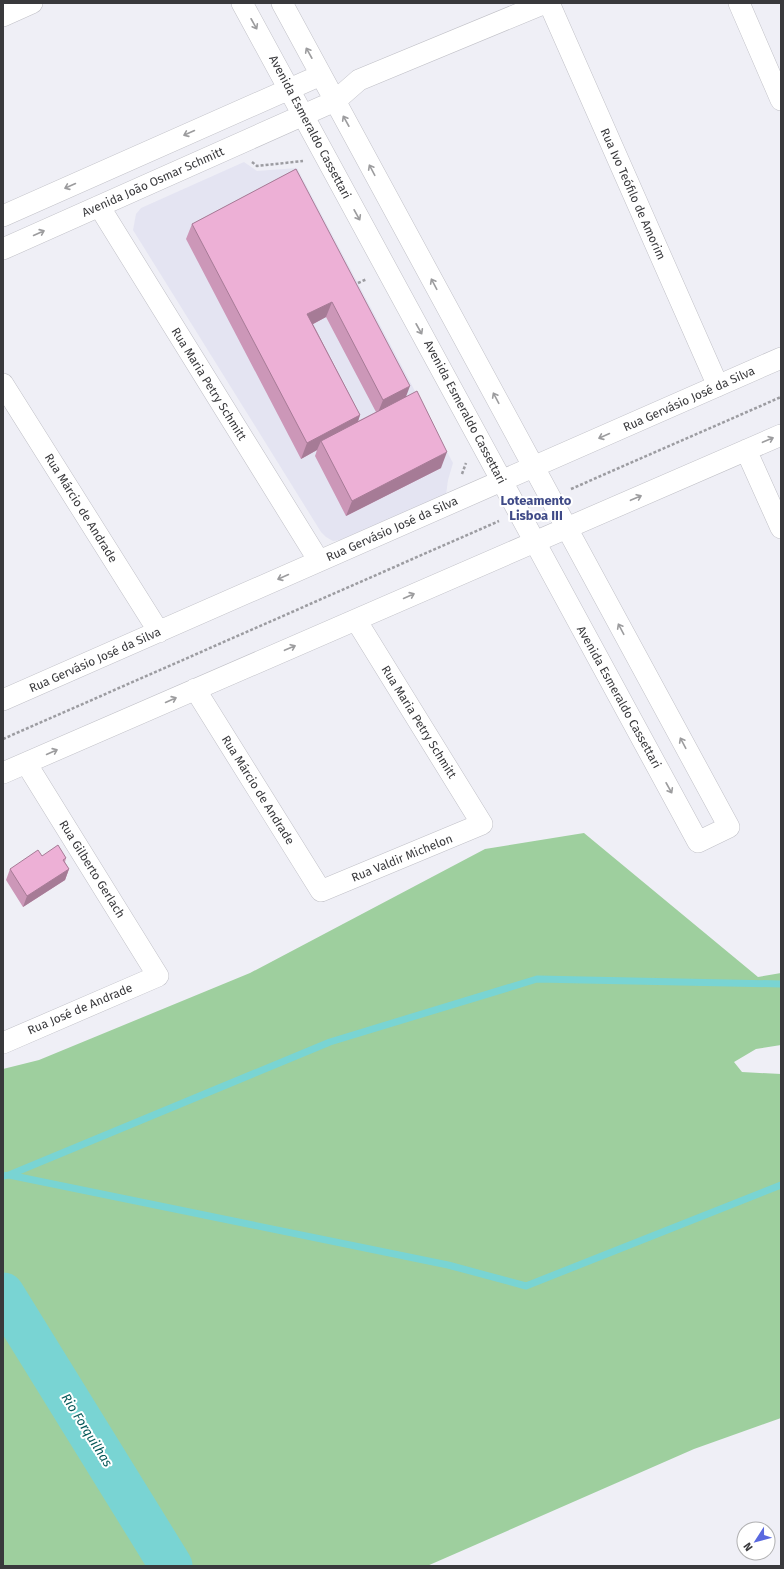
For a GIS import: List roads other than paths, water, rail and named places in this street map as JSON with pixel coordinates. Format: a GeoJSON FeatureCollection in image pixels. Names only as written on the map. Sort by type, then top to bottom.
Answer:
{"type":"FeatureCollection","features":[{"type":"Feature","properties":{"kind":"street"},"geometry":{"type":"LineString","coordinates":[[3,16],[32,3]]}},
{"type":"Feature","properties":{"kind":"street","name":"Avenida Esmeraldo Cassettari"},"geometry":{"type":"LineString","coordinates":[[242,3],[698,842],[729,827],[566,528]]}},
{"type":"Feature","properties":{"kind":"street"},"geometry":{"type":"LineString","coordinates":[[282,3],[566,528]]}},
{"type":"Feature","properties":{"kind":"street"},"geometry":{"type":"LineString","coordinates":[[3,216],[321,75],[359,80],[545,3]]}},
{"type":"Feature","properties":{"kind":"street","name":"Rua Ivo Teófilo de Amorim"},"geometry":{"type":"LineString","coordinates":[[549,3],[718,386]]}},
{"type":"Feature","properties":{"kind":"street"},"geometry":{"type":"LineString","coordinates":[[739,3],[781,100]]}},
{"type":"Feature","properties":{"kind":"street","name":"Avenida João Osmar Schmitt"},"geometry":{"type":"LineString","coordinates":[[3,249],[335,101],[359,80]]}},
{"type":"Feature","properties":{"kind":"street"},"geometry":{"type":"LineString","coordinates":[[254,105],[261,107],[269,118],[266,132]]}},
{"type":"Feature","properties":{"kind":"street","name":"Rua Maria Petry Schmitt"},"geometry":{"type":"LineString","coordinates":[[99,206],[319,561]]}},
{"type":"Feature","properties":{"kind":"street","name":"Rua Gervásio José da Silva"},"geometry":{"type":"LineString","coordinates":[[3,700],[781,358]]}},
{"type":"Feature","properties":{"kind":"street","name":"Rua Márcio de Andrade"},"geometry":{"type":"LineString","coordinates":[[3,384],[159,632]]}},
{"type":"Feature","properties":{"kind":"street"},"geometry":{"type":"LineString","coordinates":[[3,773],[781,435]]}},
{"type":"Feature","properties":{"kind":"street"},"geometry":{"type":"LineString","coordinates":[[746,450],[781,528]]}},
{"type":"Feature","properties":{"kind":"street","name":"Rua Maria Petry Schmitt"},"geometry":{"type":"LineString","coordinates":[[356,620],[482,824]]}},
{"type":"Feature","properties":{"kind":"street","name":"Rua Márcio de Andrade"},"geometry":{"type":"LineString","coordinates":[[195,689],[321,891]]}},
{"type":"Feature","properties":{"kind":"street","name":"Rua Gilberto Gerlach"},"geometry":{"type":"LineString","coordinates":[[26,763],[158,976]]}},
{"type":"Feature","properties":{"kind":"street","name":"Rua Valdir Michelon"},"geometry":{"type":"LineString","coordinates":[[321,891],[482,824]]}},
{"type":"Feature","properties":{"kind":"street","name":"Rua José de Andrade"},"geometry":{"type":"LineString","coordinates":[[3,1043],[158,976]]}},
{"type":"Feature","properties":{"kind":"waterway"},"geometry":{"type":"LineString","coordinates":[[3,1176],[9,1175],[330,1042],[537,979],[781,984]]}},
{"type":"Feature","properties":{"kind":"waterway"},"geometry":{"type":"LineString","coordinates":[[9,1175],[448,1265],[526,1286],[781,1185]]}},
{"type":"Feature","properties":{"kind":"waterway","name":"Rio Forquilhas"},"geometry":{"type":"LineString","coordinates":[[3,1294],[171,1566]]}},
{"type":"Feature","properties":{"kind":"district","name":"Loteamento Lisboa III"},"geometry":{"type":"Point","coordinates":[536,508]}}]}
